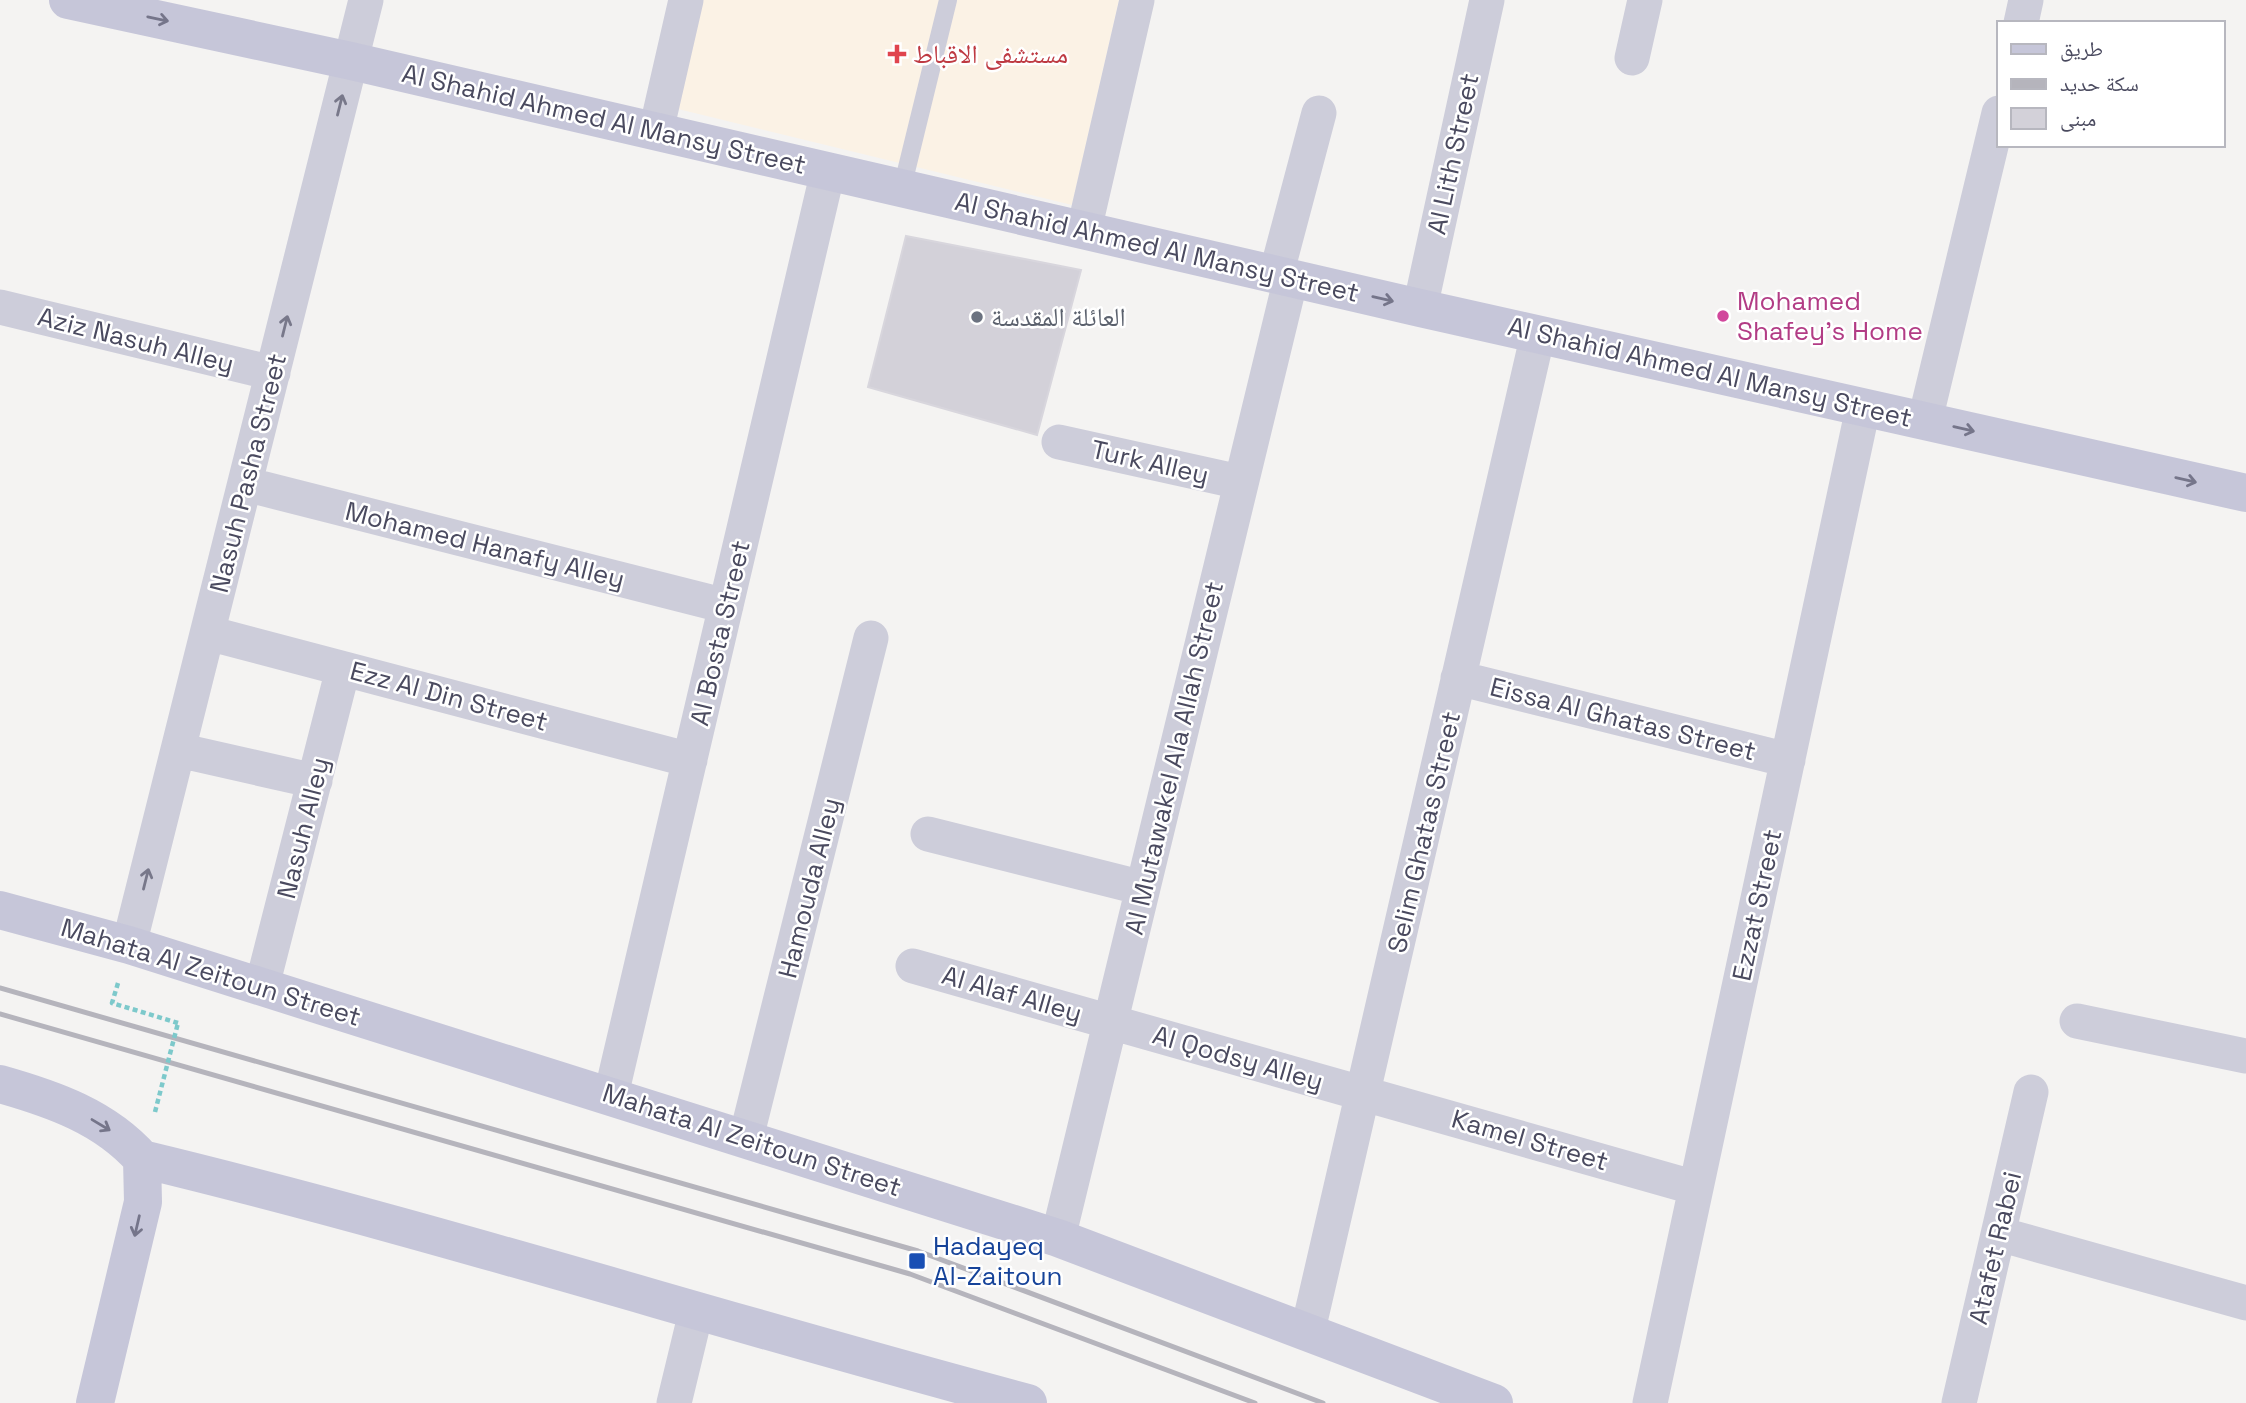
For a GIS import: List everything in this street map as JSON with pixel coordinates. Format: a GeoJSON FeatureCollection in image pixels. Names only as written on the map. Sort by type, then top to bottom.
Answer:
{"type":"FeatureCollection","features":[{"type":"Feature","properties":{"kind":"street","name":"Al Shahid Ahmed Al Mansy Street"},"geometry":{"type":"LineString","coordinates":[[68,0],[351,61],[1420,308],[2246,494]]}},
{"type":"Feature","properties":{"kind":"street","name":"Nasuh Pasha Street"},"geometry":{"type":"LineString","coordinates":[[129,945],[366,0]]}},
{"type":"Feature","properties":{"kind":"street"},"geometry":{"type":"LineString","coordinates":[[656,131],[686,0]]}},
{"type":"Feature","properties":{"kind":"street"},"geometry":{"type":"LineString","coordinates":[[1084,230],[1137,0]]}},
{"type":"Feature","properties":{"kind":"street","name":"Al Lith Street"},"geometry":{"type":"LineString","coordinates":[[1420,308],[1487,0]]}},
{"type":"Feature","properties":{"kind":"street"},"geometry":{"type":"LineString","coordinates":[[1632,58],[1645,0]]}},
{"type":"Feature","properties":{"kind":"street"},"geometry":{"type":"LineString","coordinates":[[2021,21],[2026,0]]}},
{"type":"Feature","properties":{"kind":"street","name":"Al Mutawakel Ala Allah Street"},"geometry":{"type":"LineString","coordinates":[[1058,1238],[1240,482],[1319,113]]}},
{"type":"Feature","properties":{"kind":"street"},"geometry":{"type":"LineString","coordinates":[[1925,420],[1997,121]]}},
{"type":"Feature","properties":{"kind":"street","name":"Al Bosta Street"},"geometry":{"type":"LineString","coordinates":[[611,1095],[828,171]]}},
{"type":"Feature","properties":{"kind":"street","name":"Aziz Nasuh Alley"},"geometry":{"type":"LineString","coordinates":[[0,307],[273,373]]}},
{"type":"Feature","properties":{"kind":"street","name":"Selim Ghatas Street"},"geometry":{"type":"LineString","coordinates":[[1308,1330],[1538,334]]}},
{"type":"Feature","properties":{"kind":"street","name":"Ezzat Street"},"geometry":{"type":"LineString","coordinates":[[1650,1403],[1863,408]]}},
{"type":"Feature","properties":{"kind":"street","name":"Turk Alley"},"geometry":{"type":"LineString","coordinates":[[1059,442],[1240,482]]}},
{"type":"Feature","properties":{"kind":"street","name":"Mohamed Hanafy Alley"},"geometry":{"type":"LineString","coordinates":[[245,484],[726,606]]}},
{"type":"Feature","properties":{"kind":"street","name":"Ezz Al Din Street"},"geometry":{"type":"LineString","coordinates":[[208,633],[690,760]]}},
{"type":"Feature","properties":{"kind":"street","name":"Hamouda Alley"},"geometry":{"type":"LineString","coordinates":[[746,1138],[871,638]]}},
{"type":"Feature","properties":{"kind":"street","name":"Nasuh Alley"},"geometry":{"type":"LineString","coordinates":[[262,986],[343,669]]}},
{"type":"Feature","properties":{"kind":"street","name":"Eissa Al Ghatas Street"},"geometry":{"type":"LineString","coordinates":[[1458,678],[1788,760]]}},
{"type":"Feature","properties":{"kind":"street"},"geometry":{"type":"LineString","coordinates":[[178,750],[315,781]]}},
{"type":"Feature","properties":{"kind":"street"},"geometry":{"type":"LineString","coordinates":[[928,834],[1143,888]]}},
{"type":"Feature","properties":{"kind":"street","name":"Mahata Al Zeitoun Street"},"geometry":{"type":"LineString","coordinates":[[0,910],[129,945],[262,986],[1058,1238],[1308,1330],[1494,1403]]}},
{"type":"Feature","properties":{"kind":"street","name":"Al Alaf Alley"},"geometry":{"type":"LineString","coordinates":[[912,966],[1111,1022]]}},
{"type":"Feature","properties":{"kind":"street"},"geometry":{"type":"LineString","coordinates":[[2077,1021],[2246,1056]]}},
{"type":"Feature","properties":{"kind":"street","name":"Al Qodsy Alley"},"geometry":{"type":"LineString","coordinates":[[1111,1022],[1364,1093]]}},
{"type":"Feature","properties":{"kind":"street"},"geometry":{"type":"LineString","coordinates":[[0,1084],[53,1100],[125,1140],[142,1159],[303,1198],[696,1312],[1028,1403]]}},
{"type":"Feature","properties":{"kind":"street","name":"Atafet Rabei"},"geometry":{"type":"LineString","coordinates":[[1959,1403],[2031,1092]]}},
{"type":"Feature","properties":{"kind":"street","name":"Kamel Street"},"geometry":{"type":"LineString","coordinates":[[1364,1093],[1696,1188]]}},
{"type":"Feature","properties":{"kind":"street"},"geometry":{"type":"LineString","coordinates":[[95,1403],[143,1202],[142,1159]]}},
{"type":"Feature","properties":{"kind":"street"},"geometry":{"type":"LineString","coordinates":[[1999,1234],[2246,1303]]}},
{"type":"Feature","properties":{"kind":"street"},"geometry":{"type":"LineString","coordinates":[[674,1403],[696,1312]]}},
{"type":"Feature","properties":{"kind":"lane"},"geometry":{"type":"LineString","coordinates":[[902,188],[947,0]]}},
{"type":"Feature","properties":{"kind":"path"},"geometry":{"type":"LineString","coordinates":[[112,1003],[178,1023],[155,1112]]}},
{"type":"Feature","properties":{"kind":"shaded area","name":"مستشفى الاقباط"},"geometry":{"type":"Polygon","coordinates":[[[701,0],[1119,0],[1072,205],[674,108],[701,0]]]}},
{"type":"Feature","properties":{"kind":"building","name":"العائلة المقدسة"},"geometry":{"type":"Polygon","coordinates":[[[906,236],[1081,270],[1037,435],[868,387],[906,236]]]}},
{"type":"Feature","properties":{"kind":"railway"},"geometry":{"type":"LineString","coordinates":[[0,988],[918,1251],[1323,1403]]}},
{"type":"Feature","properties":{"kind":"railway"},"geometry":{"type":"LineString","coordinates":[[0,1014],[910,1274],[1255,1403]]}},
{"type":"Feature","properties":{"kind":"place","name":"مستشفى الاقباط"},"geometry":{"type":"Point","coordinates":[897,54]}},
{"type":"Feature","properties":{"kind":"place","name":"Mohamed Shafey's Home"},"geometry":{"type":"Point","coordinates":[1723,316]}},
{"type":"Feature","properties":{"kind":"place","name":"العائلة المقدسة"},"geometry":{"type":"Point","coordinates":[977,317]}},
{"type":"Feature","properties":{"kind":"place","name":"Hadayeq Al-Zaitoun"},"geometry":{"type":"Point","coordinates":[917,1261]}}]}
